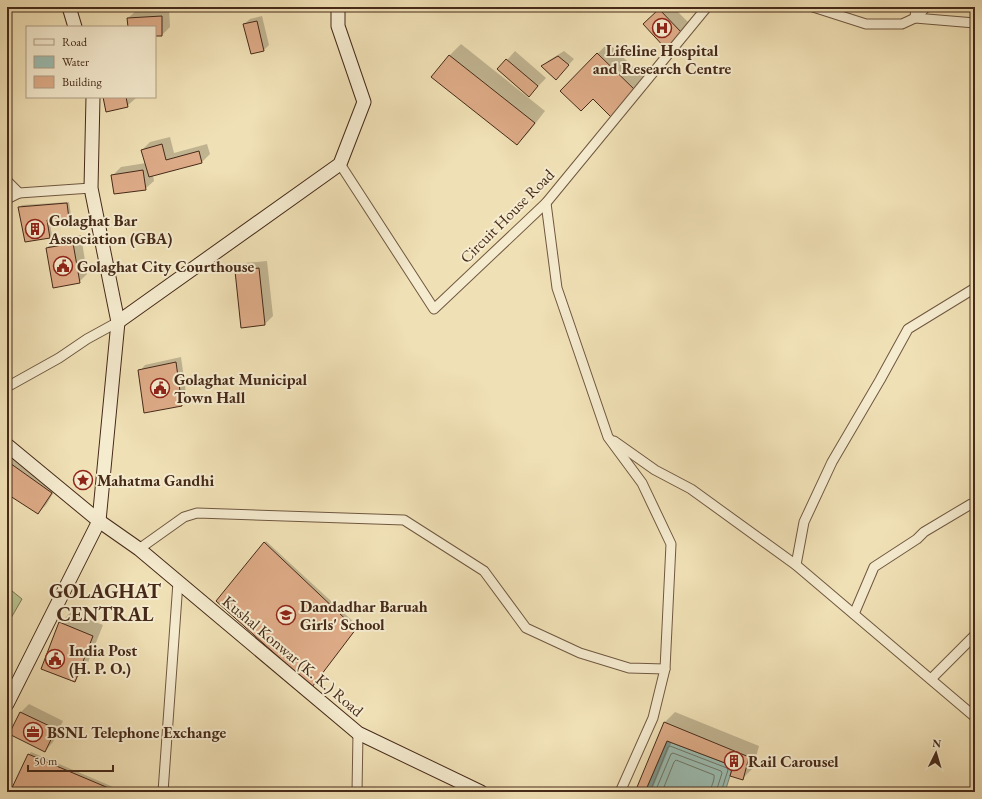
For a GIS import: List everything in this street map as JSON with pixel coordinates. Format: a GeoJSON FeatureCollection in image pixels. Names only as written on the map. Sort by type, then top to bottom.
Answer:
{"type":"FeatureCollection","features":[{"type":"Feature","properties":{"kind":"main road"},"geometry":{"type":"LineString","coordinates":[[70,7],[75,26]]}},
{"type":"Feature","properties":{"kind":"main road"},"geometry":{"type":"LineString","coordinates":[[118,322],[340,164],[364,102],[338,26],[338,7]]}},
{"type":"Feature","properties":{"kind":"main road"},"geometry":{"type":"LineString","coordinates":[[7,704],[99,521],[118,322],[91,188],[93,98]]}},
{"type":"Feature","properties":{"kind":"main road","name":"Kushal Konwar (K. K.) Road"},"geometry":{"type":"LineString","coordinates":[[7,444],[99,521],[139,549],[358,733],[482,792]]}},
{"type":"Feature","properties":{"kind":"street","name":"Circuit House Road"},"geometry":{"type":"LineString","coordinates":[[340,164],[434,309],[546,203],[707,7]]}},
{"type":"Feature","properties":{"kind":"street"},"geometry":{"type":"LineString","coordinates":[[812,7],[866,24],[902,24],[915,18],[926,7]]}},
{"type":"Feature","properties":{"kind":"street"},"geometry":{"type":"LineString","coordinates":[[915,18],[916,7]]}},
{"type":"Feature","properties":{"kind":"street"},"geometry":{"type":"LineString","coordinates":[[915,18],[975,23]]}},
{"type":"Feature","properties":{"kind":"street"},"geometry":{"type":"LineString","coordinates":[[7,181],[19,193]]}},
{"type":"Feature","properties":{"kind":"street"},"geometry":{"type":"LineString","coordinates":[[7,199],[19,193],[91,188]]}},
{"type":"Feature","properties":{"kind":"street"},"geometry":{"type":"LineString","coordinates":[[546,203],[557,288],[608,437],[642,483],[671,544],[665,669],[653,718],[620,792]]}},
{"type":"Feature","properties":{"kind":"street"},"geometry":{"type":"LineString","coordinates":[[796,565],[804,522],[832,462],[880,380],[908,328],[975,288]]}},
{"type":"Feature","properties":{"kind":"street"},"geometry":{"type":"LineString","coordinates":[[7,387],[59,358],[118,322]]}},
{"type":"Feature","properties":{"kind":"street"},"geometry":{"type":"LineString","coordinates":[[608,437],[655,470],[690,489],[796,565],[975,717]]}},
{"type":"Feature","properties":{"kind":"street"},"geometry":{"type":"LineString","coordinates":[[854,614],[874,567],[917,539],[924,532],[971,504]]}},
{"type":"Feature","properties":{"kind":"street"},"geometry":{"type":"LineString","coordinates":[[139,549],[184,517],[197,513],[404,520],[484,571],[526,628],[580,653],[629,668],[665,669]]}},
{"type":"Feature","properties":{"kind":"street"},"geometry":{"type":"LineString","coordinates":[[163,792],[178,582]]}},
{"type":"Feature","properties":{"kind":"street"},"geometry":{"type":"LineString","coordinates":[[931,679],[975,635]]}},
{"type":"Feature","properties":{"kind":"street"},"geometry":{"type":"LineString","coordinates":[[357,792],[358,733]]}},
{"type":"Feature","properties":{"kind":"green space"},"geometry":{"type":"Polygon","coordinates":[[[7,587],[22,599],[7,625],[7,587]]]}},
{"type":"Feature","properties":{"kind":"water"},"geometry":{"type":"Polygon","coordinates":[[[667,741],[733,766],[725,792],[645,792],[667,741]]]}},
{"type":"Feature","properties":{"kind":"building"},"geometry":{"type":"Polygon","coordinates":[[[659,9],[682,33],[666,49],[643,24],[659,9]]]}},
{"type":"Feature","properties":{"kind":"building"},"geometry":{"type":"Polygon","coordinates":[[[162,16],[162,36],[156,36],[156,26],[128,26],[127,18],[162,16]]]}},
{"type":"Feature","properties":{"kind":"building"},"geometry":{"type":"Polygon","coordinates":[[[257,21],[264,51],[251,54],[243,24],[257,21]]]}},
{"type":"Feature","properties":{"kind":"building"},"geometry":{"type":"Polygon","coordinates":[[[597,53],[637,92],[611,117],[593,99],[581,111],[560,91],[597,53]]]}},
{"type":"Feature","properties":{"kind":"building"},"geometry":{"type":"Polygon","coordinates":[[[449,55],[535,123],[517,145],[431,77],[449,55]]]}},
{"type":"Feature","properties":{"kind":"building"},"geometry":{"type":"Polygon","coordinates":[[[558,56],[569,65],[556,80],[541,66],[558,56]]]}},
{"type":"Feature","properties":{"kind":"building"},"geometry":{"type":"Polygon","coordinates":[[[506,59],[538,86],[529,97],[497,69],[506,59]]]}},
{"type":"Feature","properties":{"kind":"building"},"geometry":{"type":"Polygon","coordinates":[[[103,98],[126,98],[128,107],[106,112],[103,98]]]}},
{"type":"Feature","properties":{"kind":"building"},"geometry":{"type":"Polygon","coordinates":[[[162,144],[166,160],[199,151],[202,163],[149,177],[141,150],[162,144]]]}},
{"type":"Feature","properties":{"kind":"building"},"geometry":{"type":"Polygon","coordinates":[[[143,170],[146,190],[114,194],[111,175],[143,170]]]}},
{"type":"Feature","properties":{"kind":"building","name":"Golaghat Bar Association (GBA)"},"geometry":{"type":"Polygon","coordinates":[[[67,203],[69,219],[47,220],[50,238],[25,242],[18,207],[67,203]]]}},
{"type":"Feature","properties":{"kind":"building","name":"Golaghat City Courthouse"},"geometry":{"type":"Polygon","coordinates":[[[73,243],[80,283],[53,288],[46,248],[73,243]]]}},
{"type":"Feature","properties":{"kind":"building"},"geometry":{"type":"Polygon","coordinates":[[[259,268],[265,325],[241,328],[235,271],[259,268]]]}},
{"type":"Feature","properties":{"kind":"building","name":"Golaghat Municipal Town Hall"},"geometry":{"type":"Polygon","coordinates":[[[176,362],[182,406],[144,413],[138,370],[176,362]]]}},
{"type":"Feature","properties":{"kind":"building"},"geometry":{"type":"Polygon","coordinates":[[[7,461],[52,493],[38,514],[7,494],[7,461]]]}},
{"type":"Feature","properties":{"kind":"building","name":"Dandadhar Baruah Girls' School"},"geometry":{"type":"Polygon","coordinates":[[[264,542],[356,629],[312,687],[216,601],[264,542]]]}},
{"type":"Feature","properties":{"kind":"building"},"geometry":{"type":"Polygon","coordinates":[[[59,622],[93,636],[75,682],[41,669],[59,622]]]}},
{"type":"Feature","properties":{"kind":"building","name":"BSNL Telephone Exchange"},"geometry":{"type":"Polygon","coordinates":[[[20,712],[56,729],[45,752],[9,734],[20,712]]]}},
{"type":"Feature","properties":{"kind":"building","name":"Rail Carousel"},"geometry":{"type":"Polygon","coordinates":[[[664,722],[749,757],[743,780],[730,776],[733,766],[667,741],[645,792],[635,792],[664,722]]]}},
{"type":"Feature","properties":{"kind":"building"},"geometry":{"type":"Polygon","coordinates":[[[28,754],[118,792],[10,792],[28,754]]]}},
{"type":"Feature","properties":{"kind":"place","name":"Lifeline Hospital and Research Centre"},"geometry":{"type":"Point","coordinates":[662,28]}},
{"type":"Feature","properties":{"kind":"place","name":"Golaghat Bar Association (GBA)"},"geometry":{"type":"Point","coordinates":[35,229]}},
{"type":"Feature","properties":{"kind":"place","name":"Golaghat City Courthouse"},"geometry":{"type":"Point","coordinates":[63,266]}},
{"type":"Feature","properties":{"kind":"place","name":"Golaghat Municipal Town Hall"},"geometry":{"type":"Point","coordinates":[160,388]}},
{"type":"Feature","properties":{"kind":"place","name":"Mahatma Gandhi"},"geometry":{"type":"Point","coordinates":[83,480]}},
{"type":"Feature","properties":{"kind":"place","name":"Dandadhar Baruah Girls' School"},"geometry":{"type":"Point","coordinates":[286,615]}},
{"type":"Feature","properties":{"kind":"place","name":"India Post (H. P. O.)"},"geometry":{"type":"Point","coordinates":[55,659]}},
{"type":"Feature","properties":{"kind":"place","name":"BSNL Telephone Exchange"},"geometry":{"type":"Point","coordinates":[33,732]}},
{"type":"Feature","properties":{"kind":"place","name":"Rail Carousel"},"geometry":{"type":"Point","coordinates":[734,761]}},
{"type":"Feature","properties":{"kind":"district","name":"GOLAGHAT CENTRAL"},"geometry":{"type":"Point","coordinates":[105,602]}}]}
